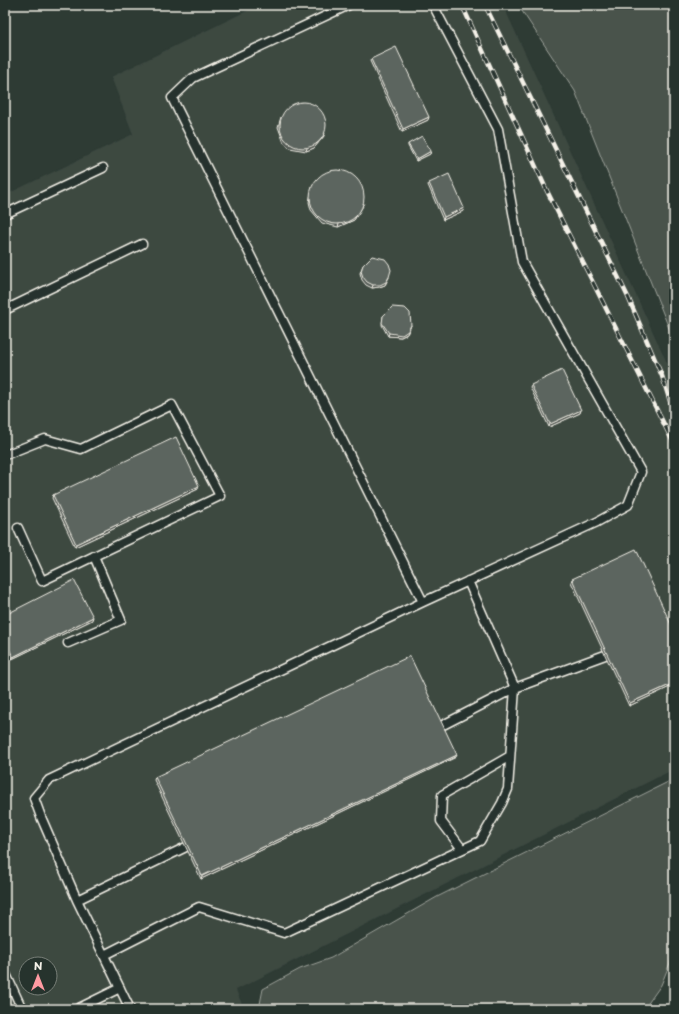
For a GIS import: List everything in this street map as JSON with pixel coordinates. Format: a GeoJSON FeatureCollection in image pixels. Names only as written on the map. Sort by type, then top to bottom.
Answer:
{"type":"FeatureCollection","features":[{"type":"Feature","properties":{"kind":"lane"},"geometry":{"type":"LineString","coordinates":[[349,5],[193,78],[172,98],[423,602]]}},
{"type":"Feature","properties":{"kind":"lane"},"geometry":{"type":"LineString","coordinates":[[130,1009],[77,900],[34,798],[49,780],[423,602],[597,522],[628,505],[640,472],[522,262],[498,129],[433,5]]}},
{"type":"Feature","properties":{"kind":"lane"},"geometry":{"type":"LineString","coordinates":[[5,214],[103,168]]}},
{"type":"Feature","properties":{"kind":"lane"},"geometry":{"type":"LineString","coordinates":[[5,310],[142,244]]}},
{"type":"Feature","properties":{"kind":"lane"},"geometry":{"type":"LineString","coordinates":[[5,455],[45,439],[80,449],[172,405],[220,496],[42,581],[18,528]]}},
{"type":"Feature","properties":{"kind":"lane"},"geometry":{"type":"LineString","coordinates":[[68,643],[121,620],[94,556]]}},
{"type":"Feature","properties":{"kind":"lane"},"geometry":{"type":"LineString","coordinates":[[104,955],[199,907],[284,933],[480,841],[502,803],[508,789],[515,688],[468,581]]}},
{"type":"Feature","properties":{"kind":"lane"},"geometry":{"type":"LineString","coordinates":[[441,726],[515,688],[605,655]]}},
{"type":"Feature","properties":{"kind":"lane"},"geometry":{"type":"LineString","coordinates":[[462,849],[441,821],[442,795],[510,756]]}},
{"type":"Feature","properties":{"kind":"lane"},"geometry":{"type":"LineString","coordinates":[[77,900],[186,847]]}},
{"type":"Feature","properties":{"kind":"lane"},"geometry":{"type":"LineString","coordinates":[[5,972],[22,1009]]}},
{"type":"Feature","properties":{"kind":"lane"},"geometry":{"type":"LineString","coordinates":[[77,1009],[120,988]]}},
{"type":"Feature","properties":{"kind":"shaded area"},"geometry":{"type":"Polygon","coordinates":[[[259,5],[503,5],[674,378],[674,769],[236,990],[244,1009],[5,1009],[5,195],[133,134],[111,77],[259,5]]]}},
{"type":"Feature","properties":{"kind":"shaded area"},"geometry":{"type":"Polygon","coordinates":[[[518,5],[674,5],[674,341],[575,91],[518,5]]]}},
{"type":"Feature","properties":{"kind":"shaded area"},"geometry":{"type":"Polygon","coordinates":[[[674,779],[674,953],[661,985],[644,1009],[259,1009],[263,989],[300,969],[331,958],[437,897],[674,779]]]}},
{"type":"Feature","properties":{"kind":"building"},"geometry":{"type":"Polygon","coordinates":[[[396,47],[429,117],[403,129],[371,59],[396,47]]]}},
{"type":"Feature","properties":{"kind":"building"},"geometry":{"type":"Polygon","coordinates":[[[299,102],[307,102],[316,106],[322,112],[326,125],[322,138],[316,144],[307,148],[299,148],[290,144],[284,138],[280,129],[280,121],[284,112],[290,106],[299,102]]]}},
{"type":"Feature","properties":{"kind":"building"},"geometry":{"type":"Polygon","coordinates":[[[422,136],[431,151],[417,159],[408,144],[422,136]]]}},
{"type":"Feature","properties":{"kind":"building"},"geometry":{"type":"Polygon","coordinates":[[[337,170],[347,172],[356,178],[362,187],[364,197],[362,207],[356,216],[347,222],[337,224],[327,222],[318,216],[312,207],[310,197],[312,187],[318,178],[327,172],[337,170]]]}},
{"type":"Feature","properties":{"kind":"building"},"geometry":{"type":"Polygon","coordinates":[[[449,174],[464,208],[444,217],[429,183],[449,174]]]}},
{"type":"Feature","properties":{"kind":"building"},"geometry":{"type":"Polygon","coordinates":[[[372,256],[385,259],[391,270],[386,282],[380,285],[373,285],[367,282],[361,271],[363,265],[372,256]]]}},
{"type":"Feature","properties":{"kind":"building"},"geometry":{"type":"Polygon","coordinates":[[[392,307],[405,308],[410,313],[411,325],[408,331],[402,335],[389,333],[382,323],[383,316],[392,307]]]}},
{"type":"Feature","properties":{"kind":"building"},"geometry":{"type":"Polygon","coordinates":[[[562,370],[581,410],[550,424],[531,385],[562,370]]]}},
{"type":"Feature","properties":{"kind":"building"},"geometry":{"type":"Polygon","coordinates":[[[176,437],[199,486],[76,544],[53,495],[176,437]]]}},
{"type":"Feature","properties":{"kind":"building"},"geometry":{"type":"Polygon","coordinates":[[[636,549],[674,631],[674,683],[630,703],[572,579],[636,549]]]}},
{"type":"Feature","properties":{"kind":"building"},"geometry":{"type":"Polygon","coordinates":[[[74,580],[93,617],[13,657],[5,640],[5,615],[74,580]]]}},
{"type":"Feature","properties":{"kind":"building"},"geometry":{"type":"Polygon","coordinates":[[[410,656],[457,755],[202,876],[155,777],[410,656]]]}},
{"type":"Feature","properties":{"kind":"railway"},"geometry":{"type":"LineString","coordinates":[[462,5],[547,191],[674,444]]}},
{"type":"Feature","properties":{"kind":"railway"},"geometry":{"type":"LineString","coordinates":[[485,5],[628,297],[662,376],[674,414]]}},
{"type":"Feature","properties":{"kind":"railway"},"geometry":{"type":"LineString","coordinates":[[671,1009],[674,1004]]}}]}
